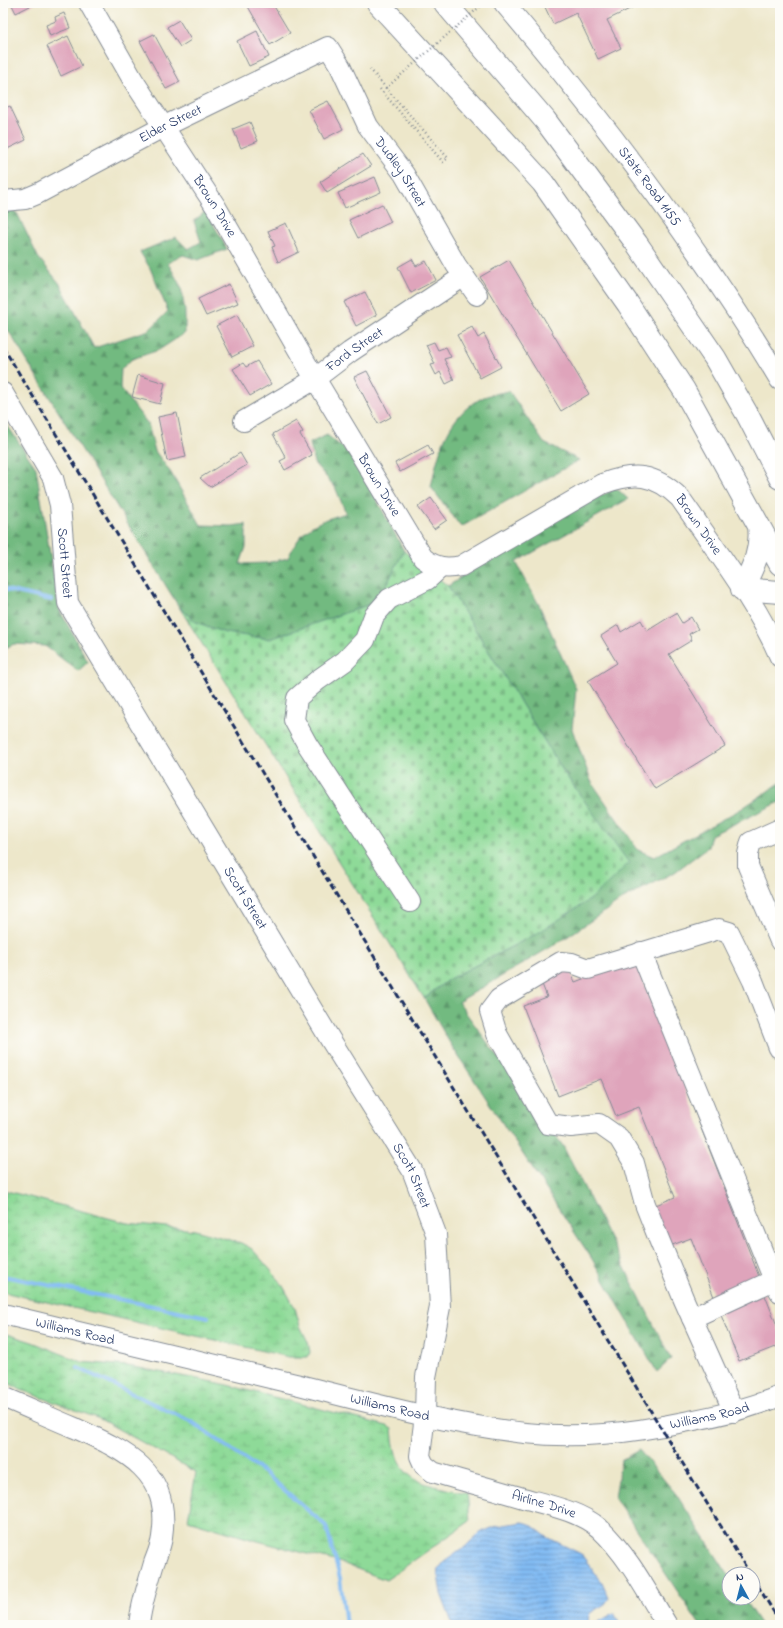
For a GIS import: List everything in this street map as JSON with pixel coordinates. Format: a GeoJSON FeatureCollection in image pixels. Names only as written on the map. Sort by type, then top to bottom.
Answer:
{"type":"FeatureCollection","features":[{"type":"Feature","properties":{"kind":"highway"},"geometry":{"type":"LineString","coordinates":[[378,3],[543,183],[628,304],[684,390],[780,564]]}},
{"type":"Feature","properties":{"kind":"highway"},"geometry":{"type":"LineString","coordinates":[[446,3],[545,120],[637,244],[715,358],[747,414],[780,478]]}},
{"type":"Feature","properties":{"kind":"highway"},"geometry":{"type":"LineString","coordinates":[[456,3],[465,26]]}},
{"type":"Feature","properties":{"kind":"highway"},"geometry":{"type":"LineString","coordinates":[[758,524],[760,542],[757,559],[742,589],[780,592]]}},
{"type":"Feature","properties":{"kind":"street","name":"Brown Drive"},"geometry":{"type":"LineString","coordinates":[[89,3],[163,127],[220,213],[316,379],[407,530],[416,549],[423,558],[440,568],[450,568],[473,561],[584,493],[619,478],[636,476],[652,478],[667,486],[680,498],[742,589],[774,643],[780,657]]}},
{"type":"Feature","properties":{"kind":"street","name":"State Road 1155"},"geometry":{"type":"LineString","coordinates":[[504,3],[590,107],[656,192],[699,253],[780,380]]}},
{"type":"Feature","properties":{"kind":"street","name":"Elder Street"},"geometry":{"type":"LineString","coordinates":[[8,201],[37,194],[163,127],[328,46]]}},
{"type":"Feature","properties":{"kind":"street","name":"Dudley Street"},"geometry":{"type":"LineString","coordinates":[[328,46],[340,66],[368,126],[404,174],[464,276],[477,295]]}},
{"type":"Feature","properties":{"kind":"street","name":"Ford Street"},"geometry":{"type":"LineString","coordinates":[[244,421],[316,379],[350,352],[464,276]]}},
{"type":"Feature","properties":{"kind":"street","name":"Scott Street"},"geometry":{"type":"LineString","coordinates":[[3,393],[53,478],[60,505],[68,603],[330,1039],[412,1170],[436,1234],[440,1307],[426,1377],[425,1415]]}},
{"type":"Feature","properties":{"kind":"street"},"geometry":{"type":"LineString","coordinates":[[410,902],[307,744],[294,720],[297,698],[318,680],[345,662],[365,640],[374,616],[389,599],[428,579],[440,568]]}},
{"type":"Feature","properties":{"kind":"street"},"geometry":{"type":"LineString","coordinates":[[780,829],[751,842],[748,854],[748,866],[780,941]]}},
{"type":"Feature","properties":{"kind":"street"},"geometry":{"type":"LineString","coordinates":[[734,1412],[692,1318],[645,1204],[634,1163],[619,1138],[599,1124],[571,1127],[548,1124],[497,1034],[490,1011],[499,999],[561,962],[572,963],[588,969],[719,928],[729,932],[753,981],[780,1048]]}},
{"type":"Feature","properties":{"kind":"street"},"geometry":{"type":"LineString","coordinates":[[640,952],[777,1286],[692,1318]]}},
{"type":"Feature","properties":{"kind":"street","name":"Williams Road"},"geometry":{"type":"LineString","coordinates":[[3,1314],[425,1415],[486,1427],[527,1433],[598,1435],[623,1433],[734,1412],[780,1396]]}},
{"type":"Feature","properties":{"kind":"street"},"geometry":{"type":"LineString","coordinates":[[3,1397],[112,1444],[131,1456],[144,1469],[155,1486],[162,1500],[164,1519],[162,1539],[144,1596],[139,1625]]}},
{"type":"Feature","properties":{"kind":"street","name":"Airline Drive"},"geometry":{"type":"LineString","coordinates":[[425,1415],[420,1456],[424,1465],[433,1472],[558,1508],[584,1518],[598,1527],[614,1543],[631,1566],[667,1625]]}},
{"type":"Feature","properties":{"kind":"path"},"geometry":{"type":"LineString","coordinates":[[386,88],[484,3]]}},
{"type":"Feature","properties":{"kind":"path"},"geometry":{"type":"LineString","coordinates":[[370,69],[448,158],[443,162],[380,89]]}},
{"type":"Feature","properties":{"kind":"green space"},"geometry":{"type":"Polygon","coordinates":[[[3,208],[17,213],[38,257],[60,284],[94,348],[149,330],[168,311],[150,268],[140,252],[176,237],[188,249],[201,242],[194,221],[206,211],[227,249],[198,260],[183,255],[168,263],[181,287],[185,311],[185,333],[159,350],[132,359],[121,369],[120,388],[148,424],[155,451],[171,473],[201,525],[232,526],[246,524],[246,547],[240,564],[266,563],[288,558],[293,547],[311,527],[346,513],[335,487],[314,463],[310,443],[327,435],[347,451],[371,489],[404,551],[387,584],[368,605],[270,639],[225,633],[196,622],[179,607],[3,322],[3,208]]]}},
{"type":"Feature","properties":{"kind":"green space"},"geometry":{"type":"Polygon","coordinates":[[[509,391],[544,443],[579,460],[461,527],[431,487],[437,460],[447,435],[461,413],[484,397],[509,391]]]}},
{"type":"Feature","properties":{"kind":"green space"},"geometry":{"type":"Polygon","coordinates":[[[3,419],[36,468],[59,609],[88,662],[78,671],[45,646],[14,644],[3,649],[3,419]]]}},
{"type":"Feature","properties":{"kind":"green space"},"geometry":{"type":"Polygon","coordinates":[[[616,488],[628,499],[516,562],[539,605],[576,689],[572,729],[591,781],[638,850],[654,857],[741,809],[780,783],[780,802],[711,835],[708,847],[675,872],[623,899],[561,941],[458,1002],[563,1146],[671,1359],[657,1372],[592,1259],[451,1045],[424,998],[449,979],[536,934],[628,863],[565,774],[448,586],[536,530],[616,488]]]}},
{"type":"Feature","properties":{"kind":"green space"},"geometry":{"type":"Polygon","coordinates":[[[404,551],[448,586],[565,774],[629,863],[591,899],[536,934],[449,979],[424,998],[179,607],[196,622],[225,633],[270,639],[368,605],[387,584],[404,551]]]}},
{"type":"Feature","properties":{"kind":"green space"},"geometry":{"type":"Polygon","coordinates":[[[3,1190],[127,1223],[195,1230],[241,1243],[252,1249],[280,1281],[295,1308],[300,1326],[308,1342],[310,1352],[308,1357],[289,1357],[3,1292],[3,1190]]]}},
{"type":"Feature","properties":{"kind":"green space"},"geometry":{"type":"Polygon","coordinates":[[[3,1333],[32,1342],[82,1362],[128,1366],[219,1383],[387,1426],[392,1429],[394,1447],[399,1461],[405,1471],[413,1478],[436,1487],[467,1493],[470,1521],[386,1580],[342,1563],[254,1540],[188,1520],[196,1472],[100,1419],[21,1390],[3,1380],[3,1333]]]}},
{"type":"Feature","properties":{"kind":"green space"},"geometry":{"type":"Polygon","coordinates":[[[639,1450],[676,1494],[723,1566],[721,1566],[721,1606],[748,1606],[761,1625],[700,1625],[615,1498],[621,1460],[639,1450]]]}},
{"type":"Feature","properties":{"kind":"water"},"geometry":{"type":"Polygon","coordinates":[[[523,1522],[530,1524],[547,1537],[581,1554],[602,1582],[609,1598],[605,1604],[590,1613],[588,1620],[590,1623],[598,1622],[614,1613],[621,1625],[453,1625],[441,1594],[438,1575],[439,1569],[444,1562],[465,1547],[479,1533],[497,1526],[523,1522]]]}},
{"type":"Feature","properties":{"kind":"building"},"geometry":{"type":"Polygon","coordinates":[[[11,3],[36,3],[16,13],[11,3]]]}},
{"type":"Feature","properties":{"kind":"building"},"geometry":{"type":"Polygon","coordinates":[[[246,3],[272,3],[290,33],[270,45],[246,3]]]}},
{"type":"Feature","properties":{"kind":"building"},"geometry":{"type":"Polygon","coordinates":[[[543,3],[642,3],[607,20],[621,48],[598,59],[576,13],[553,24],[543,3]]]}},
{"type":"Feature","properties":{"kind":"building"},"geometry":{"type":"Polygon","coordinates":[[[64,13],[70,28],[50,36],[46,25],[56,21],[55,17],[64,13]]]}},
{"type":"Feature","properties":{"kind":"building"},"geometry":{"type":"Polygon","coordinates":[[[179,20],[191,40],[180,47],[167,27],[179,20]]]}},
{"type":"Feature","properties":{"kind":"building"},"geometry":{"type":"Polygon","coordinates":[[[257,31],[269,57],[249,66],[237,41],[257,31]]]}},
{"type":"Feature","properties":{"kind":"building"},"geometry":{"type":"Polygon","coordinates":[[[154,34],[180,82],[166,89],[140,41],[154,34]]]}},
{"type":"Feature","properties":{"kind":"building"},"geometry":{"type":"Polygon","coordinates":[[[68,36],[82,66],[61,76],[47,46],[68,36]]]}},
{"type":"Feature","properties":{"kind":"building"},"geometry":{"type":"Polygon","coordinates":[[[328,101],[343,129],[324,139],[309,110],[328,101]]]}},
{"type":"Feature","properties":{"kind":"building"},"geometry":{"type":"Polygon","coordinates":[[[10,106],[26,140],[3,151],[3,109],[10,106]]]}},
{"type":"Feature","properties":{"kind":"building"},"geometry":{"type":"Polygon","coordinates":[[[250,122],[258,141],[241,148],[233,129],[250,122]]]}},
{"type":"Feature","properties":{"kind":"building"},"geometry":{"type":"Polygon","coordinates":[[[363,154],[371,166],[327,193],[320,182],[363,154]]]}},
{"type":"Feature","properties":{"kind":"building"},"geometry":{"type":"Polygon","coordinates":[[[375,177],[381,192],[345,208],[338,193],[375,177]]]}},
{"type":"Feature","properties":{"kind":"building"},"geometry":{"type":"Polygon","coordinates":[[[382,204],[391,222],[358,238],[349,220],[382,204]]]}},
{"type":"Feature","properties":{"kind":"building"},"geometry":{"type":"Polygon","coordinates":[[[286,223],[299,252],[278,262],[272,247],[275,246],[268,231],[286,223]]]}},
{"type":"Feature","properties":{"kind":"building"},"geometry":{"type":"Polygon","coordinates":[[[412,259],[416,266],[426,261],[436,280],[411,293],[398,267],[412,259]]]}},
{"type":"Feature","properties":{"kind":"building"},"geometry":{"type":"Polygon","coordinates":[[[509,260],[589,394],[561,411],[480,277],[509,260]]]}},
{"type":"Feature","properties":{"kind":"building"},"geometry":{"type":"Polygon","coordinates":[[[229,284],[238,303],[206,316],[198,299],[229,284]]]}},
{"type":"Feature","properties":{"kind":"building"},"geometry":{"type":"Polygon","coordinates":[[[365,292],[377,315],[356,326],[344,302],[365,292]]]}},
{"type":"Feature","properties":{"kind":"building"},"geometry":{"type":"Polygon","coordinates":[[[237,315],[253,346],[232,357],[216,326],[237,315]]]}},
{"type":"Feature","properties":{"kind":"building"},"geometry":{"type":"Polygon","coordinates":[[[472,327],[478,338],[484,334],[501,367],[480,378],[457,335],[472,327]]]}},
{"type":"Feature","properties":{"kind":"building"},"geometry":{"type":"Polygon","coordinates":[[[434,342],[438,350],[446,347],[451,357],[444,359],[454,380],[446,384],[440,372],[436,375],[431,365],[435,364],[426,345],[434,342]]]}},
{"type":"Feature","properties":{"kind":"building"},"geometry":{"type":"Polygon","coordinates":[[[257,361],[271,384],[250,396],[233,369],[243,363],[246,367],[257,361]]]}},
{"type":"Feature","properties":{"kind":"building"},"geometry":{"type":"Polygon","coordinates":[[[367,371],[391,417],[378,424],[354,377],[367,371]]]}},
{"type":"Feature","properties":{"kind":"building"},"geometry":{"type":"Polygon","coordinates":[[[138,375],[165,383],[160,404],[132,397],[138,375]]]}},
{"type":"Feature","properties":{"kind":"building"},"geometry":{"type":"Polygon","coordinates":[[[177,413],[186,457],[167,461],[158,417],[177,413]]]}},
{"type":"Feature","properties":{"kind":"building"},"geometry":{"type":"Polygon","coordinates":[[[296,421],[303,432],[300,434],[312,455],[285,470],[280,461],[286,458],[273,434],[296,421]]]}},
{"type":"Feature","properties":{"kind":"building"},"geometry":{"type":"Polygon","coordinates":[[[428,445],[433,454],[400,472],[395,463],[428,445]]]}},
{"type":"Feature","properties":{"kind":"building"},"geometry":{"type":"Polygon","coordinates":[[[240,453],[247,465],[210,487],[200,478],[240,453]]]}},
{"type":"Feature","properties":{"kind":"building"},"geometry":{"type":"Polygon","coordinates":[[[431,498],[447,520],[434,529],[418,507],[431,498]]]}},
{"type":"Feature","properties":{"kind":"building"},"geometry":{"type":"Polygon","coordinates":[[[676,613],[682,623],[691,617],[698,629],[689,634],[692,640],[669,654],[725,746],[655,789],[588,681],[617,663],[601,636],[618,625],[621,632],[641,620],[647,631],[676,613]]]}},
{"type":"Feature","properties":{"kind":"building"},"geometry":{"type":"Polygon","coordinates":[[[635,959],[760,1279],[714,1297],[691,1238],[667,1247],[651,1207],[675,1197],[639,1107],[616,1116],[601,1079],[558,1096],[523,1006],[547,997],[540,979],[569,968],[575,982],[635,959]]]}},
{"type":"Feature","properties":{"kind":"building"},"geometry":{"type":"Polygon","coordinates":[[[764,1293],[780,1333],[780,1345],[739,1361],[719,1310],[764,1293]]]}},
{"type":"Feature","properties":{"kind":"waterway"},"geometry":{"type":"LineString","coordinates":[[3,589],[51,600]]}},
{"type":"Feature","properties":{"kind":"waterway"},"geometry":{"type":"LineString","coordinates":[[3,1276],[208,1317]]}},
{"type":"Feature","properties":{"kind":"waterway"},"geometry":{"type":"LineString","coordinates":[[78,1368],[192,1422],[266,1474],[326,1526],[340,1578],[346,1625]]}},
{"type":"Feature","properties":{"kind":"railway"},"geometry":{"type":"LineString","coordinates":[[3,347],[745,1566]]}},
{"type":"Feature","properties":{"kind":"railway"},"geometry":{"type":"LineString","coordinates":[[761,1591],[780,1622]]}}]}
